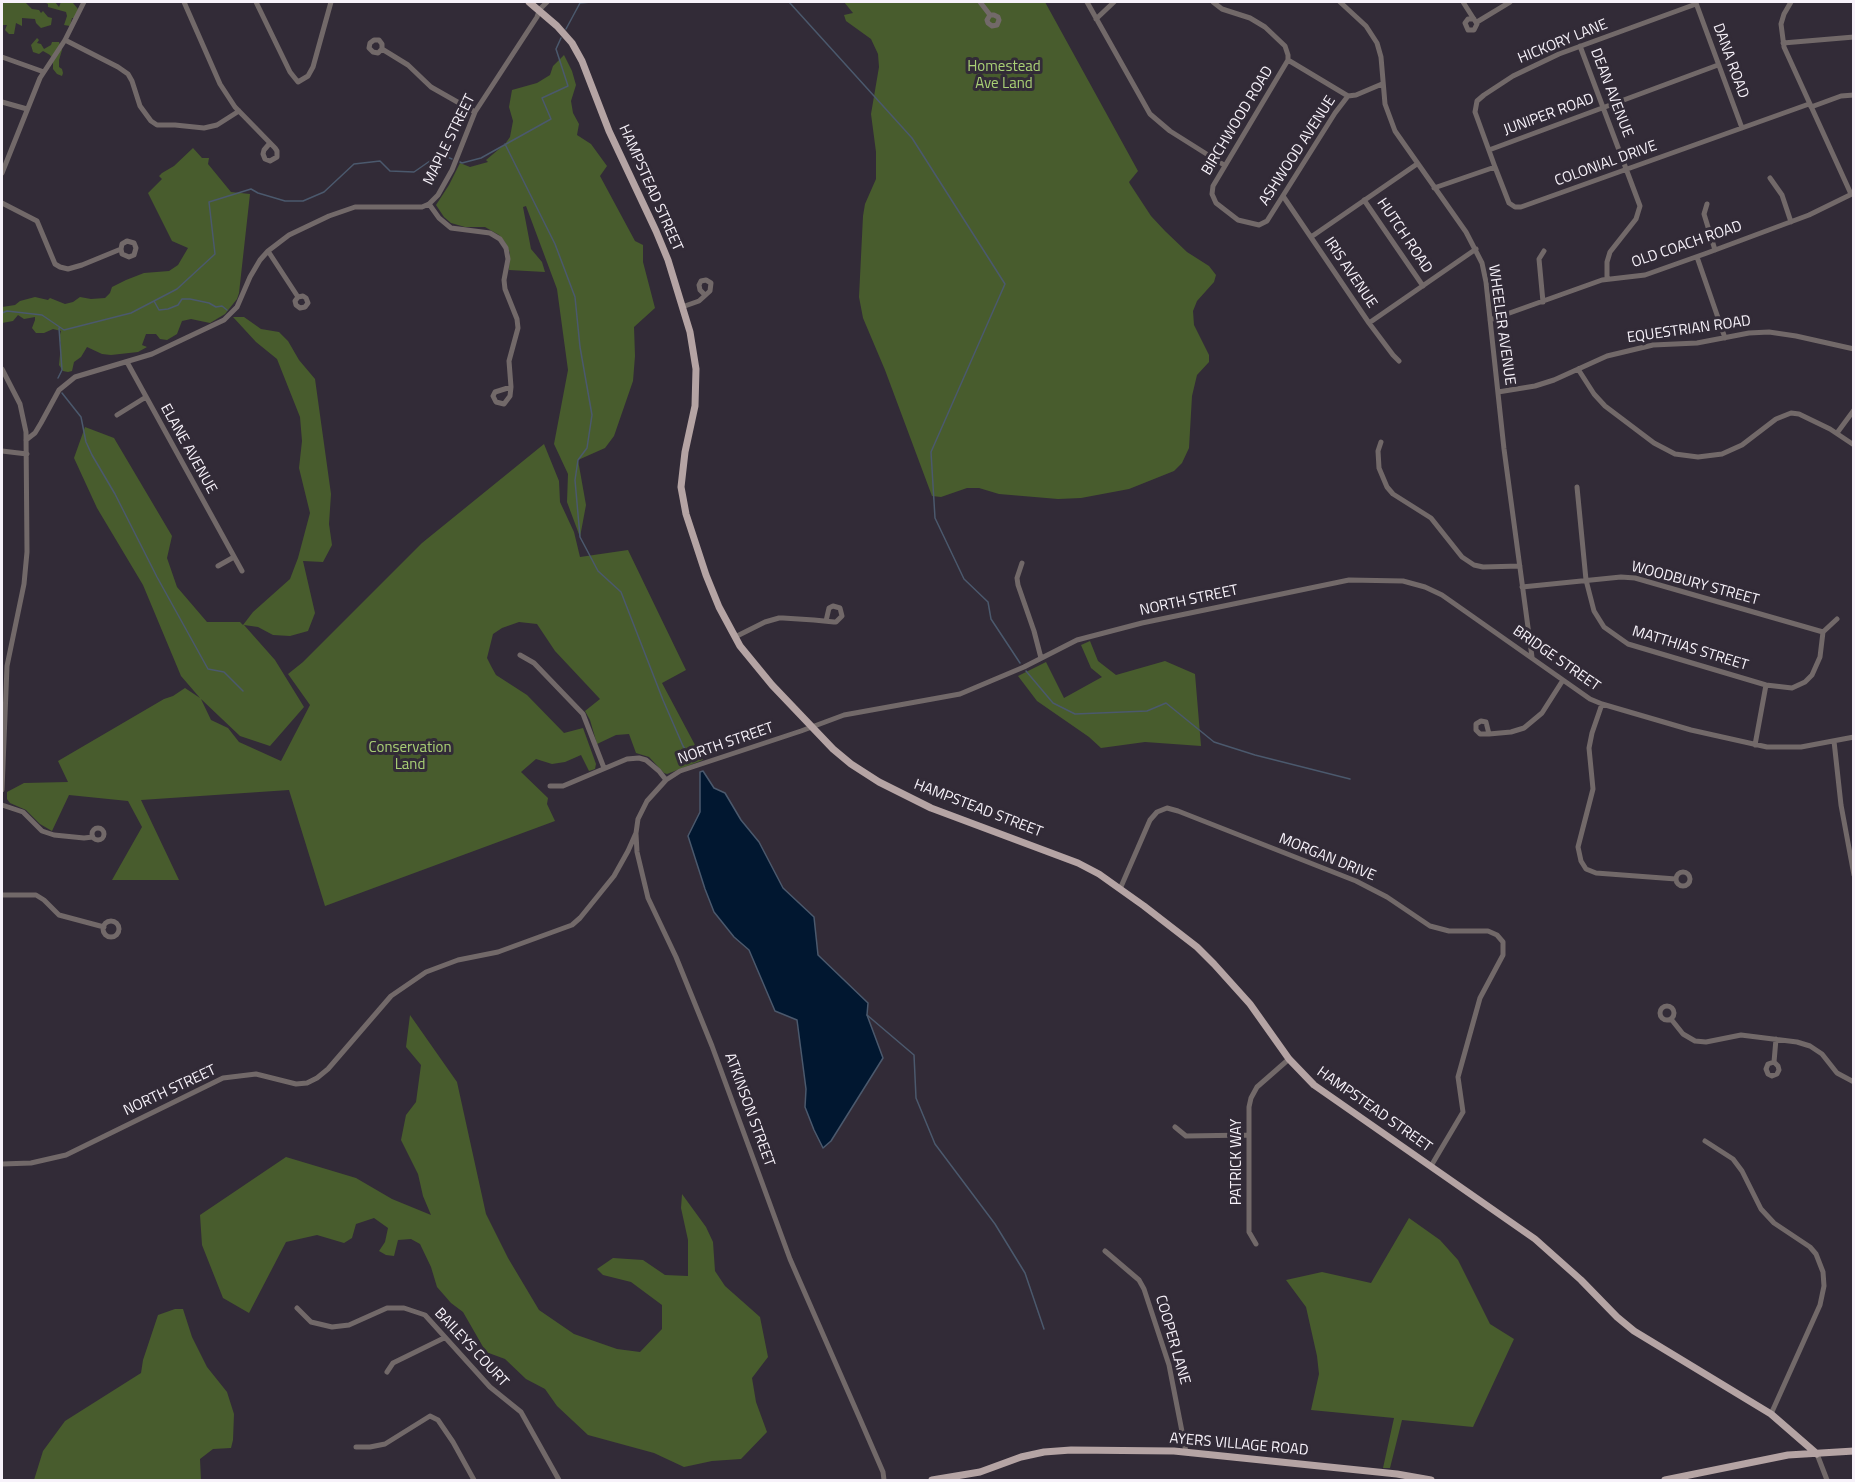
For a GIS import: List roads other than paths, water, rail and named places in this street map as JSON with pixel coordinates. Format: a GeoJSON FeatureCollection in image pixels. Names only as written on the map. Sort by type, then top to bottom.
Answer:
{"type":"FeatureCollection","features":[{"type":"Feature","properties":{"kind":"main road","name":"HAMPSTEAD STREET"},"geometry":{"type":"LineString","coordinates":[[529,2],[540,9],[572,43],[582,61],[609,130],[657,231],[668,260],[690,332],[696,369],[695,406],[685,452],[682,495],[706,575],[719,607],[750,660],[837,753],[879,782],[931,808],[1078,863],[1120,889],[1197,947],[1250,1004],[1289,1059],[1324,1093],[1502,1214],[1542,1244],[1634,1331],[1767,1412],[1817,1454]]}},
{"type":"Feature","properties":{"kind":"main road"},"geometry":{"type":"LineString","coordinates":[[1797,1455],[1801,1439]]}},
{"type":"Feature","properties":{"kind":"main road","name":"AYERS VILLAGE ROAD"},"geometry":{"type":"LineString","coordinates":[[932,1480],[980,1472],[1021,1457],[1044,1452],[1091,1450],[1186,1452],[1388,1473],[1431,1480]]}},
{"type":"Feature","properties":{"kind":"main road"},"geometry":{"type":"LineString","coordinates":[[1665,1480],[1797,1455],[1854,1451]]}},
{"type":"Feature","properties":{"kind":"street"},"geometry":{"type":"LineString","coordinates":[[2,173],[44,72],[66,40],[84,2]]}},
{"type":"Feature","properties":{"kind":"street"},"geometry":{"type":"LineString","coordinates":[[184,2],[216,78],[239,111],[270,143]]}},
{"type":"Feature","properties":{"kind":"street"},"geometry":{"type":"LineString","coordinates":[[256,2],[290,72],[298,82],[308,76],[313,67],[331,2]]}},
{"type":"Feature","properties":{"kind":"street","name":"MAPLE STREET"},"geometry":{"type":"LineString","coordinates":[[26,440],[35,433],[52,399],[66,382],[90,371],[152,354],[225,320],[237,307],[250,277],[268,251],[294,233],[349,209],[422,207],[429,204],[438,195],[452,170],[475,111],[540,9],[547,2]]}},
{"type":"Feature","properties":{"kind":"street"},"geometry":{"type":"LineString","coordinates":[[980,2],[990,15]]}},
{"type":"Feature","properties":{"kind":"street"},"geometry":{"type":"LineString","coordinates":[[1087,2],[1149,114],[1170,131],[1224,165]]}},
{"type":"Feature","properties":{"kind":"street"},"geometry":{"type":"LineString","coordinates":[[1096,19],[1114,2]]}},
{"type":"Feature","properties":{"kind":"street"},"geometry":{"type":"LineString","coordinates":[[1213,2],[1222,9],[1250,18],[1265,27],[1283,43],[1287,49],[1288,60]]}},
{"type":"Feature","properties":{"kind":"street","name":"WHEELER AVENUE"},"geometry":{"type":"LineString","coordinates":[[1340,2],[1366,26],[1377,43],[1390,122],[1476,249],[1484,273],[1532,657]]}},
{"type":"Feature","properties":{"kind":"street"},"geometry":{"type":"LineString","coordinates":[[1463,2],[1475,20],[1510,2]]}},
{"type":"Feature","properties":{"kind":"street"},"geometry":{"type":"LineString","coordinates":[[1781,2],[1789,3],[1781,24],[1783,43],[1852,194]]}},
{"type":"Feature","properties":{"kind":"street","name":"HICKORY LANE"},"geometry":{"type":"LineString","coordinates":[[1495,167],[1475,112],[1480,98],[1495,86],[1530,67],[1696,3]]}},
{"type":"Feature","properties":{"kind":"street","name":"DANA ROAD"},"geometry":{"type":"LineString","coordinates":[[1696,3],[1742,128]]}},
{"type":"Feature","properties":{"kind":"street"},"geometry":{"type":"LineString","coordinates":[[1783,43],[1854,36]]}},
{"type":"Feature","properties":{"kind":"street"},"geometry":{"type":"LineString","coordinates":[[66,40],[125,72],[132,81],[140,106],[148,118],[157,125],[175,124],[204,128],[217,125],[239,111]]}},
{"type":"Feature","properties":{"kind":"street","name":"DEAN AVENUE"},"geometry":{"type":"LineString","coordinates":[[1580,46],[1638,201],[1639,211],[1633,224],[1610,252],[1607,262],[1607,279]]}},
{"type":"Feature","properties":{"kind":"street"},"geometry":{"type":"LineString","coordinates":[[382,49],[408,65],[431,87],[475,111]]}},
{"type":"Feature","properties":{"kind":"street"},"geometry":{"type":"LineString","coordinates":[[2,57],[44,72]]}},
{"type":"Feature","properties":{"kind":"street","name":"BIRCHWOOD ROAD"},"geometry":{"type":"LineString","coordinates":[[1212,194],[1215,181],[1224,165],[1288,60],[1348,96]]}},
{"type":"Feature","properties":{"kind":"street","name":"JUNIPER ROAD"},"geometry":{"type":"LineString","coordinates":[[1489,150],[1718,65]]}},
{"type":"Feature","properties":{"kind":"street"},"geometry":{"type":"LineString","coordinates":[[1348,96],[1382,84]]}},
{"type":"Feature","properties":{"kind":"street","name":"COLONIAL DRIVE"},"geometry":{"type":"LineString","coordinates":[[1495,167],[1507,201],[1518,208],[1742,128],[1841,96],[1854,95]]}},
{"type":"Feature","properties":{"kind":"street","name":"ASHWOOD AVENUE"},"geometry":{"type":"LineString","coordinates":[[1212,194],[1216,203],[1238,220],[1254,225],[1267,221],[1348,96]]}},
{"type":"Feature","properties":{"kind":"street"},"geometry":{"type":"LineString","coordinates":[[2,102],[27,109]]}},
{"type":"Feature","properties":{"kind":"street"},"geometry":{"type":"LineString","coordinates":[[2,149],[10,152]]}},
{"type":"Feature","properties":{"kind":"street"},"geometry":{"type":"LineString","coordinates":[[1311,237],[1417,164]]}},
{"type":"Feature","properties":{"kind":"street"},"geometry":{"type":"LineString","coordinates":[[1434,188],[1495,167]]}},
{"type":"Feature","properties":{"kind":"street"},"geometry":{"type":"LineString","coordinates":[[1770,178],[1782,195],[1791,222]]}},
{"type":"Feature","properties":{"kind":"street","name":"OLD COACH ROAD"},"geometry":{"type":"LineString","coordinates":[[1490,320],[1607,279],[1645,274],[1715,250],[1815,213],[1852,194]]}},
{"type":"Feature","properties":{"kind":"street","name":"IRIS AVENUE"},"geometry":{"type":"LineString","coordinates":[[1283,196],[1369,323],[1399,360]]}},
{"type":"Feature","properties":{"kind":"street","name":"HUTCH ROAD"},"geometry":{"type":"LineString","coordinates":[[1364,200],[1423,286]]}},
{"type":"Feature","properties":{"kind":"street"},"geometry":{"type":"LineString","coordinates":[[2,203],[37,221],[55,264],[60,267],[75,268],[121,249]]}},
{"type":"Feature","properties":{"kind":"street"},"geometry":{"type":"LineString","coordinates":[[429,204],[450,228],[490,233],[500,239],[506,248],[508,259],[504,280],[505,289],[518,325],[517,337],[509,360],[511,387]]}},
{"type":"Feature","properties":{"kind":"street"},"geometry":{"type":"LineString","coordinates":[[1707,204],[1704,214],[1715,250]]}},
{"type":"Feature","properties":{"kind":"street"},"geometry":{"type":"LineString","coordinates":[[1369,323],[1476,249]]}},
{"type":"Feature","properties":{"kind":"street"},"geometry":{"type":"LineString","coordinates":[[268,251],[298,297]]}},
{"type":"Feature","properties":{"kind":"street"},"geometry":{"type":"LineString","coordinates":[[1543,302],[1539,259],[1544,251]]}},
{"type":"Feature","properties":{"kind":"street"},"geometry":{"type":"LineString","coordinates":[[1697,256],[1725,338]]}},
{"type":"Feature","properties":{"kind":"street"},"geometry":{"type":"LineString","coordinates":[[682,307],[699,301],[705,295]]}},
{"type":"Feature","properties":{"kind":"street","name":"EQUESTRIAN ROAD"},"geometry":{"type":"LineString","coordinates":[[1498,392],[1535,386],[1606,356],[1639,347],[1697,343],[1749,333],[1769,332],[1796,336],[1854,349]]}},
{"type":"Feature","properties":{"kind":"street","name":"ELANE AVENUE"},"geometry":{"type":"LineString","coordinates":[[127,362],[242,571]]}},
{"type":"Feature","properties":{"kind":"street"},"geometry":{"type":"LineString","coordinates":[[2,369],[23,413],[27,454],[26,571],[7,666],[2,790]]}},
{"type":"Feature","properties":{"kind":"street"},"geometry":{"type":"LineString","coordinates":[[1578,369],[1594,394],[1605,405],[1654,443],[1676,454],[1698,458],[1722,454],[1742,446],[1787,413],[1799,414],[1837,433],[1854,445]]}},
{"type":"Feature","properties":{"kind":"street"},"geometry":{"type":"LineString","coordinates":[[117,415],[146,397]]}},
{"type":"Feature","properties":{"kind":"street"},"geometry":{"type":"LineString","coordinates":[[1837,433],[1854,410]]}},
{"type":"Feature","properties":{"kind":"street"},"geometry":{"type":"LineString","coordinates":[[1381,442],[1378,451],[1379,468],[1387,487],[1393,494],[1431,518],[1462,557],[1474,565],[1483,567],[1520,566]]}},
{"type":"Feature","properties":{"kind":"street"},"geometry":{"type":"LineString","coordinates":[[2,451],[27,454]]}},
{"type":"Feature","properties":{"kind":"street","name":"MATTHIAS STREET"},"geometry":{"type":"LineString","coordinates":[[1577,487],[1587,580],[1598,620],[1628,644],[1766,685],[1792,688],[1808,679],[1818,664],[1823,632]]}},
{"type":"Feature","properties":{"kind":"street"},"geometry":{"type":"LineString","coordinates":[[218,566],[234,557]]}},
{"type":"Feature","properties":{"kind":"street"},"geometry":{"type":"LineString","coordinates":[[1022,563],[1017,578],[1018,585],[1041,658]]}},
{"type":"Feature","properties":{"kind":"street","name":"WOODBURY STREET"},"geometry":{"type":"LineString","coordinates":[[1522,587],[1621,577],[1635,578],[1823,632]]}},
{"type":"Feature","properties":{"kind":"street","name":"NORTH STREET"},"geometry":{"type":"LineString","coordinates":[[2,1164],[52,1159],[70,1153],[223,1078],[256,1074],[296,1084],[312,1081],[328,1069],[391,996],[426,972],[458,960],[498,952],[572,925],[614,876],[636,832],[644,805],[666,780],[684,770],[844,715],[960,694],[1077,640],[1107,631],[1315,586],[1361,579]]}},
{"type":"Feature","properties":{"kind":"street","name":"BRIDGE STREET"},"geometry":{"type":"LineString","coordinates":[[1361,579],[1412,582],[1433,590],[1472,614],[1590,699],[1602,704],[1691,730],[1755,744],[1792,748],[1854,737]]}},
{"type":"Feature","properties":{"kind":"street"},"geometry":{"type":"LineString","coordinates":[[735,637],[765,622],[779,618],[826,621]]}},
{"type":"Feature","properties":{"kind":"street"},"geometry":{"type":"LineString","coordinates":[[1823,632],[1837,619]]}},
{"type":"Feature","properties":{"kind":"street"},"geometry":{"type":"LineString","coordinates":[[520,655],[534,663],[583,714],[604,768]]}},
{"type":"Feature","properties":{"kind":"street"},"geometry":{"type":"LineString","coordinates":[[1489,734],[1515,731],[1528,726],[1542,713],[1563,680]]}},
{"type":"Feature","properties":{"kind":"street"},"geometry":{"type":"LineString","coordinates":[[1755,744],[1766,685]]}},
{"type":"Feature","properties":{"kind":"street"},"geometry":{"type":"LineString","coordinates":[[1602,704],[1589,748],[1593,789],[1578,847],[1581,861],[1586,869],[1596,873],[1676,879]]}},
{"type":"Feature","properties":{"kind":"street"},"geometry":{"type":"LineString","coordinates":[[1834,741],[1854,875]]}},
{"type":"Feature","properties":{"kind":"street"},"geometry":{"type":"LineString","coordinates":[[550,786],[564,786],[627,759],[639,758],[653,765],[666,780]]}},
{"type":"Feature","properties":{"kind":"street"},"geometry":{"type":"LineString","coordinates":[[2,805],[23,812],[42,831],[54,835],[93,837]]}},
{"type":"Feature","properties":{"kind":"street","name":"MORGAN DRIVE"},"geometry":{"type":"LineString","coordinates":[[1120,889],[1150,820],[1157,812],[1167,808],[1356,881],[1387,897],[1430,926],[1449,931],[1488,931],[1497,935],[1503,942],[1503,955],[1480,998],[1458,1077],[1463,1112],[1431,1167]]}},
{"type":"Feature","properties":{"kind":"street"},"geometry":{"type":"LineString","coordinates":[[1845,825],[1854,824]]}},
{"type":"Feature","properties":{"kind":"street","name":"ATKINSON STREET"},"geometry":{"type":"LineString","coordinates":[[636,832],[637,852],[648,898],[691,994],[790,1259],[883,1472],[884,1480]]}},
{"type":"Feature","properties":{"kind":"street"},"geometry":{"type":"LineString","coordinates":[[2,895],[36,896],[44,900],[59,915],[104,927]]}},
{"type":"Feature","properties":{"kind":"street"},"geometry":{"type":"LineString","coordinates":[[1671,1018],[1680,1031],[1695,1041],[1706,1042],[1741,1035],[1801,1043],[1822,1053],[1837,1073],[1854,1082]]}},
{"type":"Feature","properties":{"kind":"street"},"geometry":{"type":"LineString","coordinates":[[1774,1062],[1776,1040]]}},
{"type":"Feature","properties":{"kind":"street","name":"PATRICK WAY"},"geometry":{"type":"LineString","coordinates":[[1256,1244],[1249,1232],[1251,1098],[1263,1080],[1289,1059]]}},
{"type":"Feature","properties":{"kind":"street"},"geometry":{"type":"LineString","coordinates":[[1175,1127],[1186,1136],[1249,1135]]}},
{"type":"Feature","properties":{"kind":"street"},"geometry":{"type":"LineString","coordinates":[[1705,1141],[1733,1159],[1742,1171],[1761,1209],[1774,1223],[1810,1246],[1823,1272],[1824,1286],[1820,1305],[1767,1412]]}},
{"type":"Feature","properties":{"kind":"street","name":"COOPER LANE"},"geometry":{"type":"LineString","coordinates":[[1105,1251],[1139,1280],[1144,1289],[1164,1346],[1186,1452]]}},
{"type":"Feature","properties":{"kind":"street","name":"BAILEYS COURT"},"geometry":{"type":"LineString","coordinates":[[297,1308],[311,1322],[332,1327],[349,1325],[387,1308],[404,1308],[425,1316],[490,1387],[521,1412],[559,1480]]}},
{"type":"Feature","properties":{"kind":"street"},"geometry":{"type":"LineString","coordinates":[[387,1372],[393,1364],[444,1338]]}},
{"type":"Feature","properties":{"kind":"street"},"geometry":{"type":"LineString","coordinates":[[356,1447],[386,1444],[425,1418],[435,1417],[453,1442],[474,1480]]}},
{"type":"Feature","properties":{"kind":"street"},"geometry":{"type":"LineString","coordinates":[[1817,1454],[1827,1480]]}},
{"type":"Feature","properties":{"kind":"water"},"geometry":{"type":"Polygon","coordinates":[[[703,771],[714,788],[725,793],[741,820],[759,842],[783,888],[814,917],[818,955],[868,1003],[867,1015],[883,1058],[831,1141],[823,1148],[805,1107],[806,1089],[797,1020],[775,1011],[749,950],[734,937],[714,912],[688,836],[700,812],[700,772],[703,771]]]}},
{"type":"Feature","properties":{"kind":"waterway"},"geometry":{"type":"LineString","coordinates":[[566,29],[580,3],[591,2]]}},
{"type":"Feature","properties":{"kind":"waterway"},"geometry":{"type":"LineString","coordinates":[[789,2],[912,138],[1005,284],[931,452],[935,518],[964,579],[988,602],[991,619],[1020,663]]}},
{"type":"Feature","properties":{"kind":"waterway"},"geometry":{"type":"LineString","coordinates":[[460,162],[481,158],[551,119],[542,98],[568,86],[556,49],[561,38]]}},
{"type":"Feature","properties":{"kind":"waterway"},"geometry":{"type":"LineString","coordinates":[[505,144],[555,244],[575,297],[580,347],[592,415],[587,448],[578,460],[575,480],[580,537],[598,571],[621,592],[663,700],[683,746],[693,761]]}},
{"type":"Feature","properties":{"kind":"waterway"},"geometry":{"type":"LineString","coordinates":[[2,313],[7,311],[42,315],[64,330],[131,313],[177,289],[215,254],[209,202],[251,189],[285,201],[303,201],[324,192],[354,164],[380,161],[390,171],[414,172],[440,154],[452,159]]}},
{"type":"Feature","properties":{"kind":"waterway"},"geometry":{"type":"LineString","coordinates":[[154,301],[159,310],[178,305],[182,299],[209,303],[216,307],[222,306],[227,310]]}},
{"type":"Feature","properties":{"kind":"waterway"},"geometry":{"type":"LineString","coordinates":[[58,378],[62,370],[59,328]]}},
{"type":"Feature","properties":{"kind":"waterway"},"geometry":{"type":"LineString","coordinates":[[62,393],[81,417],[86,442],[92,455],[208,669],[224,672],[243,691]]}},
{"type":"Feature","properties":{"kind":"waterway"},"geometry":{"type":"LineString","coordinates":[[1026,671],[1053,703],[1075,714],[1147,711],[1166,703],[1214,742],[1350,779]]}},
{"type":"Feature","properties":{"kind":"waterway"},"geometry":{"type":"LineString","coordinates":[[867,1015],[914,1055],[916,1098],[935,1144],[995,1224],[1025,1273],[1044,1329]]}},
{"type":"Feature","properties":{"kind":"park label","name":"Homestead Ave Land"},"geometry":{"type":"Point","coordinates":[1004,76]}},
{"type":"Feature","properties":{"kind":"park label","name":"Conservation Land"},"geometry":{"type":"Point","coordinates":[410,756]}}]}
